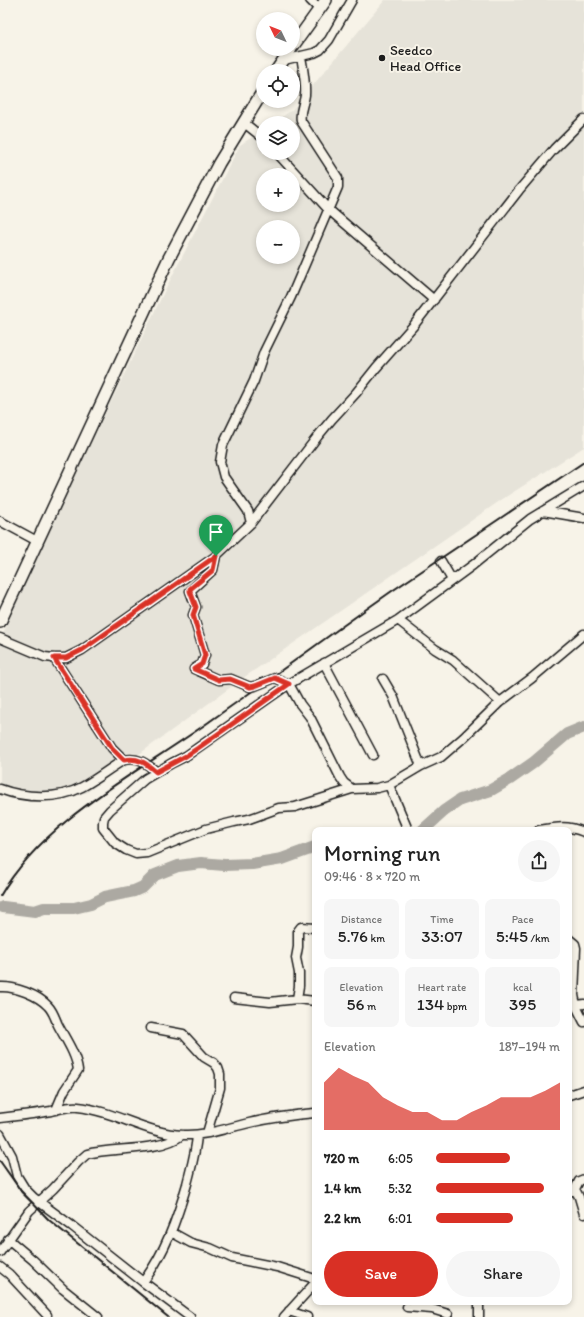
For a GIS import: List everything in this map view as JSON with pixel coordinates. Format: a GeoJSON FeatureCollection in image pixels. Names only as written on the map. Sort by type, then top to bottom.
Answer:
{"type":"FeatureCollection","features":[{"type":"Feature","properties":{"kind":"main road"},"geometry":{"type":"LineString","coordinates":[[300,36],[322,4]]}},
{"type":"Feature","properties":{"kind":"main road"},"geometry":{"type":"LineString","coordinates":[[281,64],[287,56]]}},
{"type":"Feature","properties":{"kind":"main road"},"geometry":{"type":"LineString","coordinates":[[0,622],[169,258],[196,204],[256,102]]}},
{"type":"Feature","properties":{"kind":"street"},"geometry":{"type":"LineString","coordinates":[[310,0],[322,4]]}},
{"type":"Feature","properties":{"kind":"street"},"geometry":{"type":"LineString","coordinates":[[284,60],[314,53],[324,46],[352,0]]}},
{"type":"Feature","properties":{"kind":"street"},"geometry":{"type":"LineString","coordinates":[[251,523],[248,511],[224,477],[220,462],[223,445],[254,381],[264,352],[291,297],[339,183],[338,178],[301,120],[301,111],[305,93],[305,78],[301,56]]}},
{"type":"Feature","properties":{"kind":"street"},"geometry":{"type":"LineString","coordinates":[[0,638],[45,657],[66,658],[82,650],[216,556],[251,523],[322,431],[356,394],[376,368],[414,325],[519,190],[554,149],[584,119]]}},
{"type":"Feature","properties":{"kind":"street"},"geometry":{"type":"LineString","coordinates":[[243,122],[256,132]]}},
{"type":"Feature","properties":{"kind":"street"},"geometry":{"type":"LineString","coordinates":[[284,160],[328,210],[434,300]]}},
{"type":"Feature","properties":{"kind":"street"},"geometry":{"type":"LineString","coordinates":[[584,486],[530,519],[473,565],[398,620],[289,684],[192,752],[145,779],[104,817],[103,822],[106,832],[115,843],[136,854],[154,851],[206,829],[249,819],[279,808],[295,807],[352,789],[368,789],[389,785],[421,766],[441,757],[500,702],[532,678],[584,634]]}},
{"type":"Feature","properties":{"kind":"street"},"geometry":{"type":"LineString","coordinates":[[543,511],[584,518]]}},
{"type":"Feature","properties":{"kind":"street"},"geometry":{"type":"LineString","coordinates":[[0,521],[37,541]]}},
{"type":"Feature","properties":{"kind":"street"},"geometry":{"type":"LineString","coordinates":[[216,556],[213,570],[190,589],[196,607],[193,615],[205,655],[202,664],[194,669],[219,680],[230,679],[250,687],[275,678],[289,684],[300,704],[310,717],[340,777],[344,783],[352,789]]}},
{"type":"Feature","properties":{"kind":"street"},"geometry":{"type":"LineString","coordinates":[[441,561],[452,580]]}},
{"type":"Feature","properties":{"kind":"street"},"geometry":{"type":"LineString","coordinates":[[398,620],[435,649],[453,660],[500,702]]}},
{"type":"Feature","properties":{"kind":"street"},"geometry":{"type":"LineString","coordinates":[[54,658],[112,748],[124,760]]}},
{"type":"Feature","properties":{"kind":"street"},"geometry":{"type":"LineString","coordinates":[[324,663],[373,755]]}},
{"type":"Feature","properties":{"kind":"street"},"geometry":{"type":"LineString","coordinates":[[383,679],[393,696],[421,766]]}},
{"type":"Feature","properties":{"kind":"street"},"geometry":{"type":"LineString","coordinates":[[0,789],[20,795],[49,795],[73,791],[94,780],[124,760],[137,759],[156,772]]}},
{"type":"Feature","properties":{"kind":"street"},"geometry":{"type":"LineString","coordinates":[[389,785],[407,827]]}},
{"type":"Feature","properties":{"kind":"street"},"geometry":{"type":"LineString","coordinates":[[558,827],[569,827]]}},
{"type":"Feature","properties":{"kind":"street"},"geometry":{"type":"LineString","coordinates":[[572,828],[584,832]]}},
{"type":"Feature","properties":{"kind":"street"},"geometry":{"type":"LineString","coordinates":[[297,999],[299,986],[299,973],[296,958],[298,931],[301,927],[312,928]]}},
{"type":"Feature","properties":{"kind":"street"},"geometry":{"type":"LineString","coordinates":[[572,942],[575,944],[576,948],[572,977]]}},
{"type":"Feature","properties":{"kind":"street"},"geometry":{"type":"LineString","coordinates":[[0,987],[17,989],[44,1002],[52,1012],[69,1045],[78,1070],[64,1091],[56,1110]]}},
{"type":"Feature","properties":{"kind":"street"},"geometry":{"type":"LineString","coordinates":[[572,988],[576,1005],[584,1022]]}},
{"type":"Feature","properties":{"kind":"street"},"geometry":{"type":"LineString","coordinates":[[234,998],[270,1002],[297,999],[312,1001]]}},
{"type":"Feature","properties":{"kind":"street"},"geometry":{"type":"LineString","coordinates":[[151,1028],[183,1034],[204,1057],[214,1063],[218,1068],[220,1074],[220,1088],[207,1133]]}},
{"type":"Feature","properties":{"kind":"street"},"geometry":{"type":"LineString","coordinates":[[572,1094],[584,1090]]}},
{"type":"Feature","properties":{"kind":"street"},"geometry":{"type":"LineString","coordinates":[[0,1118],[73,1106],[104,1112],[142,1126],[182,1135],[197,1135],[278,1117],[312,1113]]}},
{"type":"Feature","properties":{"kind":"street"},"geometry":{"type":"LineString","coordinates":[[0,1134],[12,1156],[15,1170],[20,1182],[30,1194],[190,1317]]}},
{"type":"Feature","properties":{"kind":"street"},"geometry":{"type":"LineString","coordinates":[[1,1248],[29,1211],[53,1189],[86,1154],[159,1145],[178,1139],[182,1135]]}},
{"type":"Feature","properties":{"kind":"street"},"geometry":{"type":"LineString","coordinates":[[143,1282],[157,1261],[180,1210],[197,1135]]}},
{"type":"Feature","properties":{"kind":"street"},"geometry":{"type":"LineString","coordinates":[[584,1179],[579,1180],[572,1191],[579,1197],[584,1214]]}},
{"type":"Feature","properties":{"kind":"street"},"geometry":{"type":"LineString","coordinates":[[171,1232],[191,1243],[210,1248],[232,1258],[277,1267],[312,1278]]}},
{"type":"Feature","properties":{"kind":"street"},"geometry":{"type":"LineString","coordinates":[[8,1240],[33,1260],[63,1289],[98,1317]]}},
{"type":"Feature","properties":{"kind":"street"},"geometry":{"type":"LineString","coordinates":[[0,1266],[47,1315]]}},
{"type":"Feature","properties":{"kind":"street"},"geometry":{"type":"LineString","coordinates":[[286,1314],[312,1286]]}},
{"type":"Feature","properties":{"kind":"street"},"geometry":{"type":"LineString","coordinates":[[407,1307],[432,1305],[448,1314]]}},
{"type":"Feature","properties":{"kind":"street"},"geometry":{"type":"LineString","coordinates":[[479,1305],[479,1317]]}},
{"type":"Feature","properties":{"kind":"street"},"geometry":{"type":"LineString","coordinates":[[286,1314],[307,1317]]}},
{"type":"Feature","properties":{"kind":"shaded area"},"geometry":{"type":"Polygon","coordinates":[[[385,0],[584,0],[584,447],[504,498],[246,676],[86,793],[0,792],[0,641],[46,536],[166,288],[240,145],[256,135],[256,160],[300,160],[300,116],[283,116],[294,108],[300,108],[300,101],[385,0]]]}},
{"type":"Feature","properties":{"kind":"waterway"},"geometry":{"type":"LineString","coordinates":[[426,827],[444,811],[460,800],[491,790],[510,779],[533,763],[567,734],[584,727]]}},
{"type":"Feature","properties":{"kind":"waterway"},"geometry":{"type":"LineString","coordinates":[[3,907],[35,911],[44,908],[74,908],[91,904],[105,897],[134,891],[143,887],[155,875],[178,866],[201,863],[224,865],[252,864],[282,859],[312,848]]}},
{"type":"Feature","properties":{"kind":"railway"},"geometry":{"type":"LineString","coordinates":[[0,896],[19,868],[42,842],[68,819],[96,798],[185,739],[392,591],[584,462]]}},
{"type":"Feature","properties":{"kind":"railway"},"geometry":{"type":"LineString","coordinates":[[0,1161],[21,1191],[49,1220],[168,1317]]}},
{"type":"Feature","properties":{"kind":"place","name":"Seedco Head Office"},"geometry":{"type":"Point","coordinates":[382,58]}},
{"type":"Feature","properties":{"kind":"route"},"geometry":{"type":"LineString","coordinates":[[216,556],[213,570],[190,589],[190,593],[196,607],[193,615],[198,626],[199,636],[205,655],[202,664],[194,669],[219,680],[230,679],[250,687],[275,678],[289,684],[186,756],[156,772],[137,759],[124,760],[112,748],[54,658],[66,658],[82,650],[216,556]]}}]}
